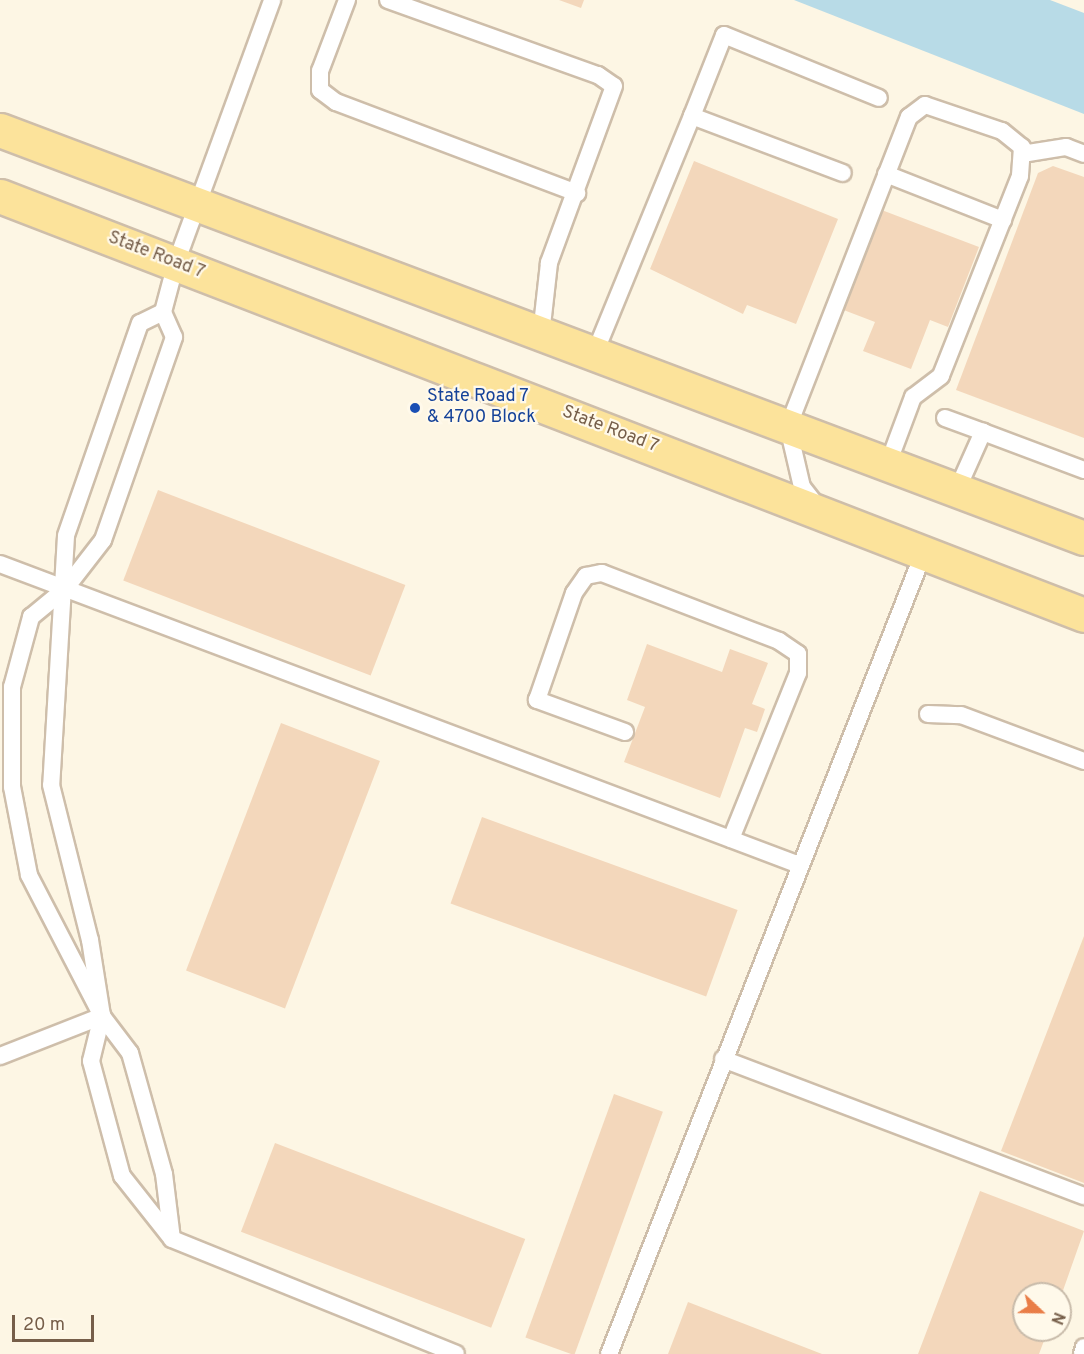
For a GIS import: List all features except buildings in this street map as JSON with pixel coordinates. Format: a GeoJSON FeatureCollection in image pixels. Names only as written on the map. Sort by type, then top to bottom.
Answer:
{"type":"FeatureCollection","features":[{"type":"Feature","properties":{"kind":"main road"},"geometry":{"type":"LineString","coordinates":[[0,130],[1084,538]]}},
{"type":"Feature","properties":{"kind":"main road","name":"State Road 7"},"geometry":{"type":"LineString","coordinates":[[0,196],[1084,615]]}},
{"type":"Feature","properties":{"kind":"lane"},"geometry":{"type":"LineString","coordinates":[[172,1239],[164,1174],[130,1053],[102,1016],[28,875],[12,787],[12,687],[31,617],[65,589],[103,540],[144,431],[174,337],[163,312],[176,263],[195,204],[272,0]]}},
{"type":"Feature","properties":{"kind":"lane"},"geometry":{"type":"LineString","coordinates":[[347,0],[320,71],[320,90],[336,102],[577,193]]}},
{"type":"Feature","properties":{"kind":"lane"},"geometry":{"type":"LineString","coordinates":[[388,0],[598,75],[614,86],[577,193],[549,263],[541,334]]}},
{"type":"Feature","properties":{"kind":"lane"},"geometry":{"type":"LineString","coordinates":[[594,355],[724,35],[879,98]]}},
{"type":"Feature","properties":{"kind":"lane"},"geometry":{"type":"LineString","coordinates":[[822,512],[802,487],[788,427],[909,117],[925,105],[1002,131],[1022,147],[1020,176],[941,376],[913,396],[888,464]]}},
{"type":"Feature","properties":{"kind":"lane"},"geometry":{"type":"LineString","coordinates":[[692,116],[843,173]]}},
{"type":"Feature","properties":{"kind":"lane"},"geometry":{"type":"LineString","coordinates":[[1022,154],[1066,147],[1084,154]]}},
{"type":"Feature","properties":{"kind":"lane"},"geometry":{"type":"LineString","coordinates":[[886,174],[1003,220]]}},
{"type":"Feature","properties":{"kind":"lane"},"geometry":{"type":"LineString","coordinates":[[163,312],[140,323],[93,448],[66,536],[65,589],[51,785],[90,940],[102,1016],[91,1061],[122,1176],[172,1239],[456,1354]]}},
{"type":"Feature","properties":{"kind":"lane"},"geometry":{"type":"LineString","coordinates":[[945,418],[1084,470]]}},
{"type":"Feature","properties":{"kind":"lane"},"geometry":{"type":"LineString","coordinates":[[957,490],[983,432]]}},
{"type":"Feature","properties":{"kind":"lane"},"geometry":{"type":"LineString","coordinates":[[609,1354],[797,864],[924,552]]}},
{"type":"Feature","properties":{"kind":"lane"},"geometry":{"type":"LineString","coordinates":[[0,564],[797,864]]}},
{"type":"Feature","properties":{"kind":"lane"},"geometry":{"type":"LineString","coordinates":[[625,732],[537,700],[574,593],[586,576],[602,573],[779,641],[798,654],[798,673],[732,839]]}},
{"type":"Feature","properties":{"kind":"lane"},"geometry":{"type":"LineString","coordinates":[[928,714],[961,715],[1084,760]]}},
{"type":"Feature","properties":{"kind":"lane"},"geometry":{"type":"LineString","coordinates":[[0,1056],[102,1016]]}},
{"type":"Feature","properties":{"kind":"lane"},"geometry":{"type":"LineString","coordinates":[[723,1059],[1084,1196]]}},
{"type":"Feature","properties":{"kind":"lane"},"geometry":{"type":"LineString","coordinates":[[1082,1354],[1084,1347]]}},
{"type":"Feature","properties":{"kind":"water"},"geometry":{"type":"Polygon","coordinates":[[[794,0],[1050,0],[1084,13],[1084,114],[794,0]]]}},
{"type":"Feature","properties":{"kind":"place","name":"State Road 7 & 4700 Block"},"geometry":{"type":"Point","coordinates":[415,408]}}]}
